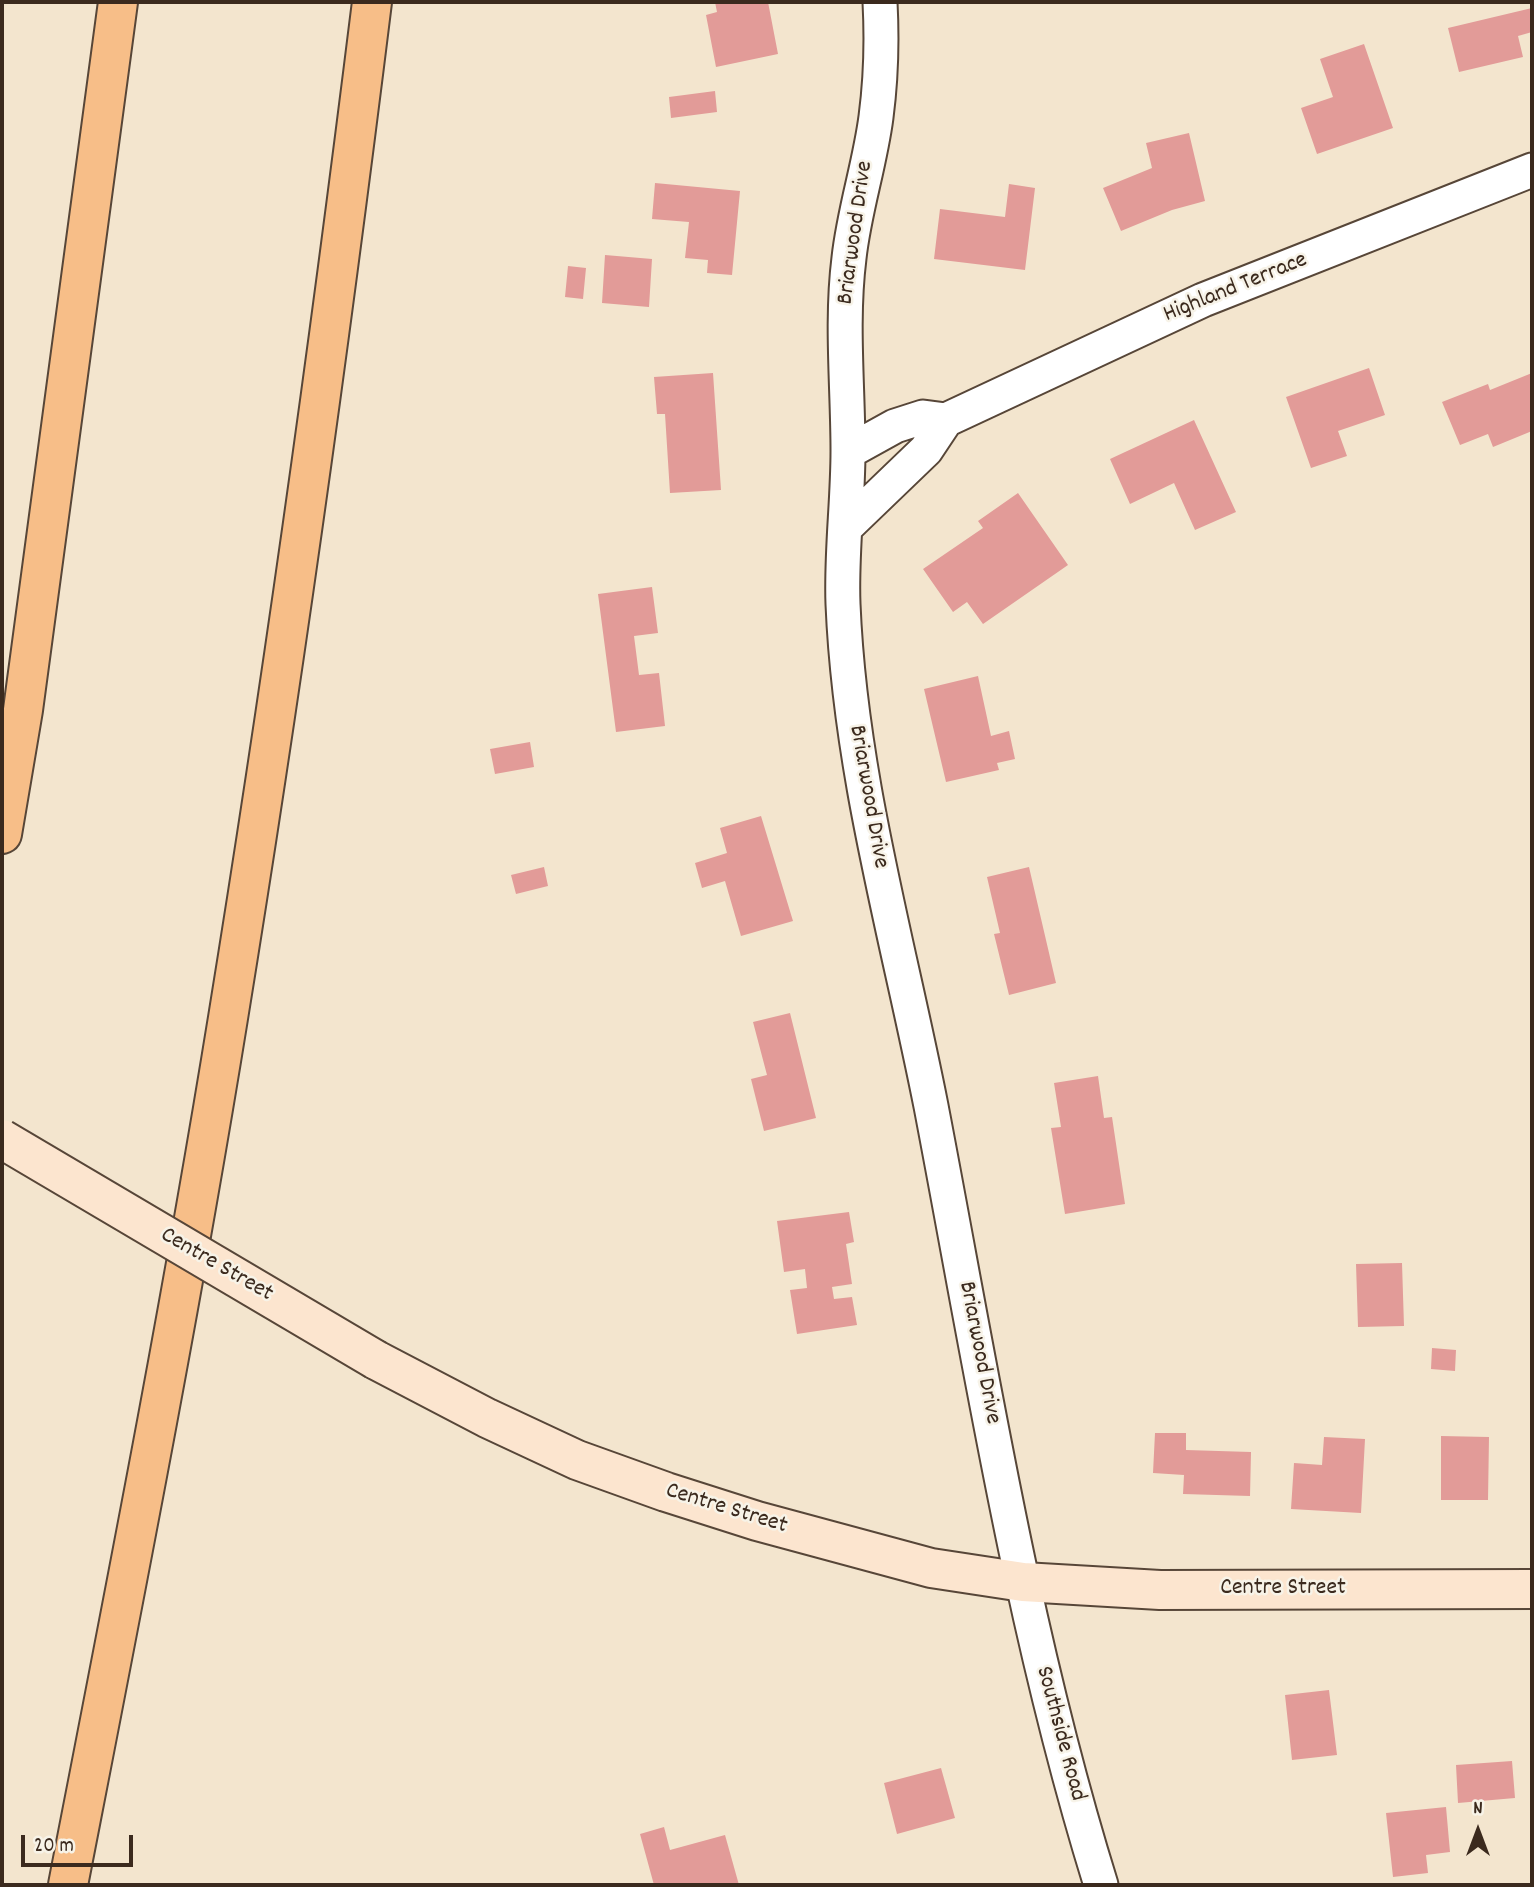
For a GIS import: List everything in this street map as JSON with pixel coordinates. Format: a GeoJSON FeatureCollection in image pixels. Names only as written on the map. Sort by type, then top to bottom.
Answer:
{"type":"FeatureCollection","features":[{"type":"Feature","properties":{"kind":"highway"},"geometry":{"type":"LineString","coordinates":[[2,834],[23,710],[118,2]]}},
{"type":"Feature","properties":{"kind":"highway"},"geometry":{"type":"LineString","coordinates":[[68,1885],[136,1539],[228,1019],[321,400],[372,2]]}},
{"type":"Feature","properties":{"kind":"main road","name":"Centre Street"},"geometry":{"type":"LineString","coordinates":[[2,1139],[376,1360],[486,1418],[566,1455],[666,1492],[757,1521],[930,1568],[1023,1582],[1160,1590],[1532,1589]]}},
{"type":"Feature","properties":{"kind":"street","name":"Briarwood Drive"},"geometry":{"type":"LineString","coordinates":[[880,2],[882,39],[876,118],[849,255],[845,300],[848,452],[843,600],[851,710],[877,856],[920,1053],[1023,1582]]}},
{"type":"Feature","properties":{"kind":"street","name":"Highland Terrace"},"geometry":{"type":"LineString","coordinates":[[848,452],[895,426],[923,416],[946,420],[1203,300],[1532,170]]}},
{"type":"Feature","properties":{"kind":"street"},"geometry":{"type":"LineString","coordinates":[[846,526],[926,450],[946,420]]}},
{"type":"Feature","properties":{"kind":"street","name":"Southside Road"},"geometry":{"type":"LineString","coordinates":[[1023,1582],[1045,1684],[1101,1885]]}},
{"type":"Feature","properties":{"kind":"building"},"geometry":{"type":"Polygon","coordinates":[[[715,2],[768,2],[778,54],[716,67],[706,15],[717,12],[715,2]]]}},
{"type":"Feature","properties":{"kind":"building"},"geometry":{"type":"Polygon","coordinates":[[[1532,8],[1532,32],[1518,36],[1523,57],[1459,72],[1448,28],[1532,8]]]}},
{"type":"Feature","properties":{"kind":"building"},"geometry":{"type":"Polygon","coordinates":[[[1364,44],[1393,128],[1317,154],[1301,108],[1333,97],[1320,59],[1364,44]]]}},
{"type":"Feature","properties":{"kind":"building"},"geometry":{"type":"Polygon","coordinates":[[[715,91],[717,112],[671,118],[669,97],[715,91]]]}},
{"type":"Feature","properties":{"kind":"building"},"geometry":{"type":"Polygon","coordinates":[[[1189,133],[1205,201],[1172,210],[1121,231],[1103,188],[1152,168],[1146,143],[1189,133]]]}},
{"type":"Feature","properties":{"kind":"building"},"geometry":{"type":"Polygon","coordinates":[[[655,183],[740,191],[732,275],[707,273],[708,260],[685,258],[689,222],[652,219],[655,183]]]}},
{"type":"Feature","properties":{"kind":"building"},"geometry":{"type":"Polygon","coordinates":[[[1009,184],[1035,188],[1025,270],[934,259],[940,209],[1005,217],[1009,184]]]}},
{"type":"Feature","properties":{"kind":"building"},"geometry":{"type":"Polygon","coordinates":[[[605,255],[652,259],[649,307],[602,303],[605,255]]]}},
{"type":"Feature","properties":{"kind":"building"},"geometry":{"type":"Polygon","coordinates":[[[568,266],[586,268],[583,299],[565,297],[568,266]]]}},
{"type":"Feature","properties":{"kind":"building"},"geometry":{"type":"Polygon","coordinates":[[[1369,368],[1385,415],[1338,431],[1347,456],[1311,468],[1286,397],[1369,368]]]}},
{"type":"Feature","properties":{"kind":"building"},"geometry":{"type":"Polygon","coordinates":[[[713,373],[721,490],[670,493],[665,414],[657,414],[654,377],[713,373]]]}},
{"type":"Feature","properties":{"kind":"building"},"geometry":{"type":"Polygon","coordinates":[[[1532,373],[1532,431],[1493,447],[1488,434],[1460,445],[1442,402],[1488,384],[1490,390],[1532,373]]]}},
{"type":"Feature","properties":{"kind":"building"},"geometry":{"type":"Polygon","coordinates":[[[1194,420],[1236,512],[1195,530],[1174,483],[1130,504],[1110,459],[1194,420]]]}},
{"type":"Feature","properties":{"kind":"building"},"geometry":{"type":"Polygon","coordinates":[[[1018,493],[1068,565],[983,624],[967,602],[953,612],[923,569],[983,528],[978,521],[1018,493]]]}},
{"type":"Feature","properties":{"kind":"building"},"geometry":{"type":"Polygon","coordinates":[[[652,587],[658,633],[634,636],[639,675],[659,673],[665,726],[616,732],[598,594],[652,587]]]}},
{"type":"Feature","properties":{"kind":"building"},"geometry":{"type":"Polygon","coordinates":[[[978,676],[991,736],[1009,731],[1015,759],[997,763],[999,770],[946,782],[924,689],[978,676]]]}},
{"type":"Feature","properties":{"kind":"building"},"geometry":{"type":"Polygon","coordinates":[[[530,742],[534,767],[495,774],[490,749],[530,742]]]}},
{"type":"Feature","properties":{"kind":"building"},"geometry":{"type":"Polygon","coordinates":[[[761,816],[793,921],[741,936],[725,881],[702,888],[695,863],[727,853],[720,828],[761,816]]]}},
{"type":"Feature","properties":{"kind":"building"},"geometry":{"type":"Polygon","coordinates":[[[544,867],[548,886],[516,894],[511,875],[544,867]]]}},
{"type":"Feature","properties":{"kind":"building"},"geometry":{"type":"Polygon","coordinates":[[[1029,867],[1056,983],[1009,995],[994,934],[1000,933],[987,877],[1029,867]]]}},
{"type":"Feature","properties":{"kind":"building"},"geometry":{"type":"Polygon","coordinates":[[[790,1013],[816,1118],[764,1131],[751,1079],[767,1075],[753,1022],[790,1013]]]}},
{"type":"Feature","properties":{"kind":"building"},"geometry":{"type":"Polygon","coordinates":[[[1098,1076],[1104,1118],[1112,1117],[1125,1204],[1065,1214],[1051,1128],[1061,1127],[1054,1083],[1098,1076]]]}},
{"type":"Feature","properties":{"kind":"building"},"geometry":{"type":"Polygon","coordinates":[[[849,1212],[854,1242],[846,1244],[852,1284],[832,1287],[834,1299],[852,1297],[857,1325],[797,1334],[790,1290],[807,1288],[805,1269],[784,1272],[777,1221],[849,1212]]]}},
{"type":"Feature","properties":{"kind":"building"},"geometry":{"type":"Polygon","coordinates":[[[1402,1263],[1404,1326],[1358,1327],[1356,1264],[1402,1263]]]}},
{"type":"Feature","properties":{"kind":"building"},"geometry":{"type":"Polygon","coordinates":[[[1432,1348],[1456,1350],[1455,1371],[1431,1369],[1432,1348]]]}},
{"type":"Feature","properties":{"kind":"building"},"geometry":{"type":"Polygon","coordinates":[[[1155,1433],[1186,1433],[1186,1450],[1251,1452],[1250,1496],[1183,1494],[1184,1475],[1153,1473],[1155,1433]]]}},
{"type":"Feature","properties":{"kind":"building"},"geometry":{"type":"Polygon","coordinates":[[[1441,1436],[1489,1437],[1488,1500],[1441,1500],[1441,1436]]]}},
{"type":"Feature","properties":{"kind":"building"},"geometry":{"type":"Polygon","coordinates":[[[1324,1437],[1365,1439],[1361,1513],[1291,1509],[1294,1463],[1322,1465],[1324,1437]]]}},
{"type":"Feature","properties":{"kind":"building"},"geometry":{"type":"Polygon","coordinates":[[[1329,1690],[1337,1755],[1292,1760],[1285,1695],[1329,1690]]]}},
{"type":"Feature","properties":{"kind":"building"},"geometry":{"type":"Polygon","coordinates":[[[1512,1761],[1515,1798],[1458,1803],[1456,1765],[1512,1761]]]}},
{"type":"Feature","properties":{"kind":"building"},"geometry":{"type":"Polygon","coordinates":[[[941,1768],[955,1818],[897,1834],[884,1783],[941,1768]]]}},
{"type":"Feature","properties":{"kind":"building"},"geometry":{"type":"Polygon","coordinates":[[[1446,1807],[1450,1852],[1426,1855],[1428,1873],[1393,1877],[1386,1813],[1446,1807]]]}},
{"type":"Feature","properties":{"kind":"building"},"geometry":{"type":"Polygon","coordinates":[[[664,1827],[670,1850],[725,1835],[739,1885],[654,1885],[640,1834],[664,1827]]]}}]}
